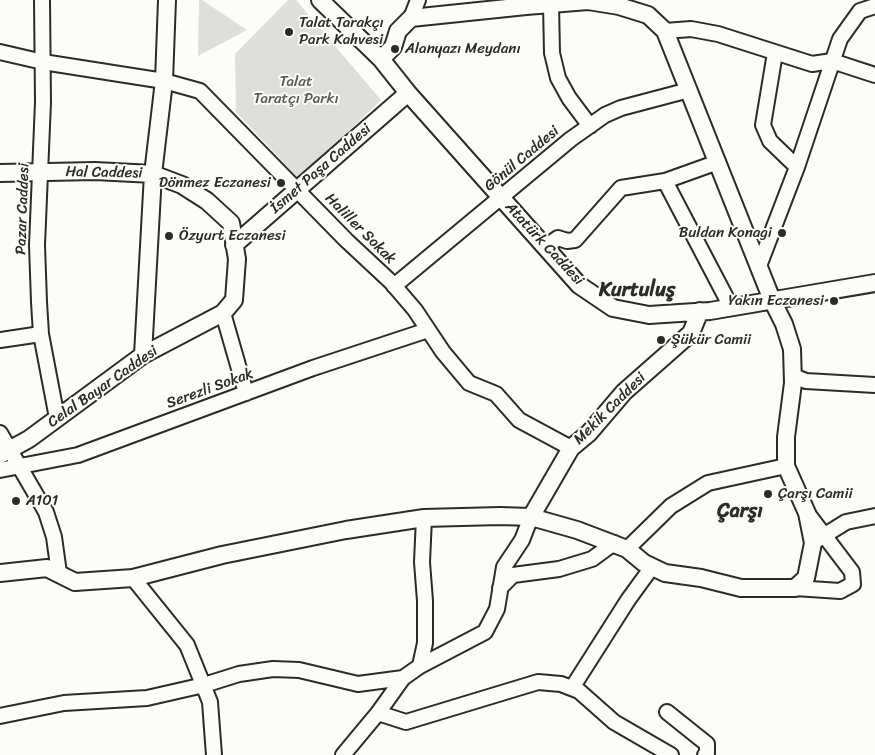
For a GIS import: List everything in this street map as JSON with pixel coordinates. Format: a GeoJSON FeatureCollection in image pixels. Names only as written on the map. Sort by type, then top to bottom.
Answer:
{"type":"FeatureCollection","features":[{"type":"Feature","properties":{"kind":"street","name":"Pazar Caddesi"},"geometry":{"type":"LineString","coordinates":[[42,0],[41,172],[37,245],[41,334],[57,418]]}},
{"type":"Feature","properties":{"kind":"street"},"geometry":{"type":"LineString","coordinates":[[143,356],[153,174],[164,81],[167,0]]}},
{"type":"Feature","properties":{"kind":"street","name":"Atatürk Caddesi"},"geometry":{"type":"LineString","coordinates":[[320,0],[381,59],[408,93],[580,285],[614,308],[649,315],[700,311],[875,283]]}},
{"type":"Feature","properties":{"kind":"street"},"geometry":{"type":"LineString","coordinates":[[381,59],[393,47],[398,31],[411,18],[418,0]]}},
{"type":"Feature","properties":{"kind":"street"},"geometry":{"type":"LineString","coordinates":[[759,266],[798,167],[840,39],[860,12],[875,6],[869,0]]}},
{"type":"Feature","properties":{"kind":"street"},"geometry":{"type":"LineString","coordinates":[[0,573],[47,568],[75,582],[133,578],[222,555],[346,530],[424,518],[531,517],[620,546],[652,567],[665,572],[701,578],[741,588],[795,588],[840,591],[853,584],[852,572],[838,552],[818,540],[786,466],[792,349],[784,324],[767,300],[759,266],[665,30],[648,14],[619,6],[588,1],[411,18]]}},
{"type":"Feature","properties":{"kind":"street"},"geometry":{"type":"LineString","coordinates":[[551,4],[552,53],[558,78],[569,98],[590,126]]}},
{"type":"Feature","properties":{"kind":"street"},"geometry":{"type":"LineString","coordinates":[[665,30],[690,29],[718,34],[812,64],[832,61],[875,75]]}},
{"type":"Feature","properties":{"kind":"street","name":"Haliller Sokak"},"geometry":{"type":"LineString","coordinates":[[0,52],[43,62],[164,81],[200,91],[209,98],[346,240],[394,286],[415,310],[443,352],[469,383],[496,394],[518,420],[570,448]]}},
{"type":"Feature","properties":{"kind":"street"},"geometry":{"type":"LineString","coordinates":[[775,53],[763,125],[770,141],[798,167]]}},
{"type":"Feature","properties":{"kind":"street","name":"Gönül Caddesi"},"geometry":{"type":"LineString","coordinates":[[394,286],[605,115],[621,108],[689,90]]}},
{"type":"Feature","properties":{"kind":"street","name":"İsmet Paşa Caddesi"},"geometry":{"type":"LineString","coordinates":[[234,245],[408,93]]}},
{"type":"Feature","properties":{"kind":"street"},"geometry":{"type":"LineString","coordinates":[[545,248],[558,238],[567,241],[575,240],[621,188],[664,181],[718,162]]}},
{"type":"Feature","properties":{"kind":"street","name":"Hal Caddesi"},"geometry":{"type":"LineString","coordinates":[[0,173],[95,171],[153,174],[182,185],[207,201],[231,224],[234,245]]}},
{"type":"Feature","properties":{"kind":"street"},"geometry":{"type":"LineString","coordinates":[[664,181],[731,307]]}},
{"type":"Feature","properties":{"kind":"street"},"geometry":{"type":"LineString","coordinates":[[234,245],[237,259],[234,300],[223,314],[246,393]]}},
{"type":"Feature","properties":{"kind":"street","name":"Mekik Caddesi"},"geometry":{"type":"LineString","coordinates":[[531,517],[570,448],[588,433],[624,392],[691,333],[700,311]]}},
{"type":"Feature","properties":{"kind":"street","name":"Celal Bayar Caddesi"},"geometry":{"type":"LineString","coordinates":[[5,452],[57,418],[143,356],[223,314]]}},
{"type":"Feature","properties":{"kind":"street","name":"Serezli Sokak"},"geometry":{"type":"LineString","coordinates":[[0,470],[78,455],[246,393],[428,330]]}},
{"type":"Feature","properties":{"kind":"street"},"geometry":{"type":"LineString","coordinates":[[0,340],[41,334]]}},
{"type":"Feature","properties":{"kind":"street"},"geometry":{"type":"LineString","coordinates":[[792,376],[806,380],[875,385]]}},
{"type":"Feature","properties":{"kind":"street"},"geometry":{"type":"LineString","coordinates":[[0,433],[5,452],[20,467],[46,512],[54,537],[59,573]]}},
{"type":"Feature","properties":{"kind":"street"},"geometry":{"type":"LineString","coordinates":[[500,588],[513,575],[559,569],[592,559],[620,546],[671,506],[708,483],[786,466]]}},
{"type":"Feature","properties":{"kind":"street"},"geometry":{"type":"LineString","coordinates":[[795,588],[806,578],[818,540],[846,522],[875,516]]}},
{"type":"Feature","properties":{"kind":"street"},"geometry":{"type":"LineString","coordinates":[[343,755],[378,713],[403,678],[420,666],[485,632],[497,609],[504,567],[522,540],[531,517]]}},
{"type":"Feature","properties":{"kind":"street"},"geometry":{"type":"LineString","coordinates":[[420,666],[425,635],[426,601],[422,562],[424,518]]}},
{"type":"Feature","properties":{"kind":"street"},"geometry":{"type":"LineString","coordinates":[[572,688],[628,600],[652,567]]}},
{"type":"Feature","properties":{"kind":"street"},"geometry":{"type":"LineString","coordinates":[[133,578],[186,645],[210,702],[214,755]]}},
{"type":"Feature","properties":{"kind":"street"},"geometry":{"type":"LineString","coordinates":[[0,716],[64,703],[147,698],[204,686],[239,674],[273,669],[299,670],[358,684],[403,678]]}},
{"type":"Feature","properties":{"kind":"street"},"geometry":{"type":"LineString","coordinates":[[378,713],[406,722],[444,711],[469,701],[538,682],[561,684],[579,691],[614,722],[671,755]]}},
{"type":"Feature","properties":{"kind":"street"},"geometry":{"type":"LineString","coordinates":[[667,712],[707,744],[707,754],[705,755]]}},
{"type":"Feature","properties":{"kind":"green space"},"geometry":{"type":"Polygon","coordinates":[[[199,0],[202,0],[247,30],[198,56],[199,0]]]}},
{"type":"Feature","properties":{"kind":"green space","name":"Talat Taratçı Parkı"},"geometry":{"type":"Polygon","coordinates":[[[288,0],[296,0],[381,100],[299,179],[236,112],[235,54],[288,0]]]}},
{"type":"Feature","properties":{"kind":"place","name":"Talat Tarakçı Park Kahvesi"},"geometry":{"type":"Point","coordinates":[289,32]}},
{"type":"Feature","properties":{"kind":"place","name":"Alanyazı Meydanı"},"geometry":{"type":"Point","coordinates":[395,49]}},
{"type":"Feature","properties":{"kind":"place","name":"Dönmez Eczanesi"},"geometry":{"type":"Point","coordinates":[281,183]}},
{"type":"Feature","properties":{"kind":"place","name":"Buldan Konagi"},"geometry":{"type":"Point","coordinates":[782,233]}},
{"type":"Feature","properties":{"kind":"place","name":"Özyurt Eczanesi"},"geometry":{"type":"Point","coordinates":[169,236]}},
{"type":"Feature","properties":{"kind":"place","name":"Yakın Eczanesi"},"geometry":{"type":"Point","coordinates":[834,301]}},
{"type":"Feature","properties":{"kind":"place","name":"Şükür Camii"},"geometry":{"type":"Point","coordinates":[661,340]}},
{"type":"Feature","properties":{"kind":"place","name":"Çarşı Camii"},"geometry":{"type":"Point","coordinates":[768,494]}},
{"type":"Feature","properties":{"kind":"place","name":"A101"},"geometry":{"type":"Point","coordinates":[16,501]}},
{"type":"Feature","properties":{"kind":"district","name":"Kurtuluş"},"geometry":{"type":"Point","coordinates":[637,291]}},
{"type":"Feature","properties":{"kind":"district","name":"Çarşı"},"geometry":{"type":"Point","coordinates":[740,512]}}]}
